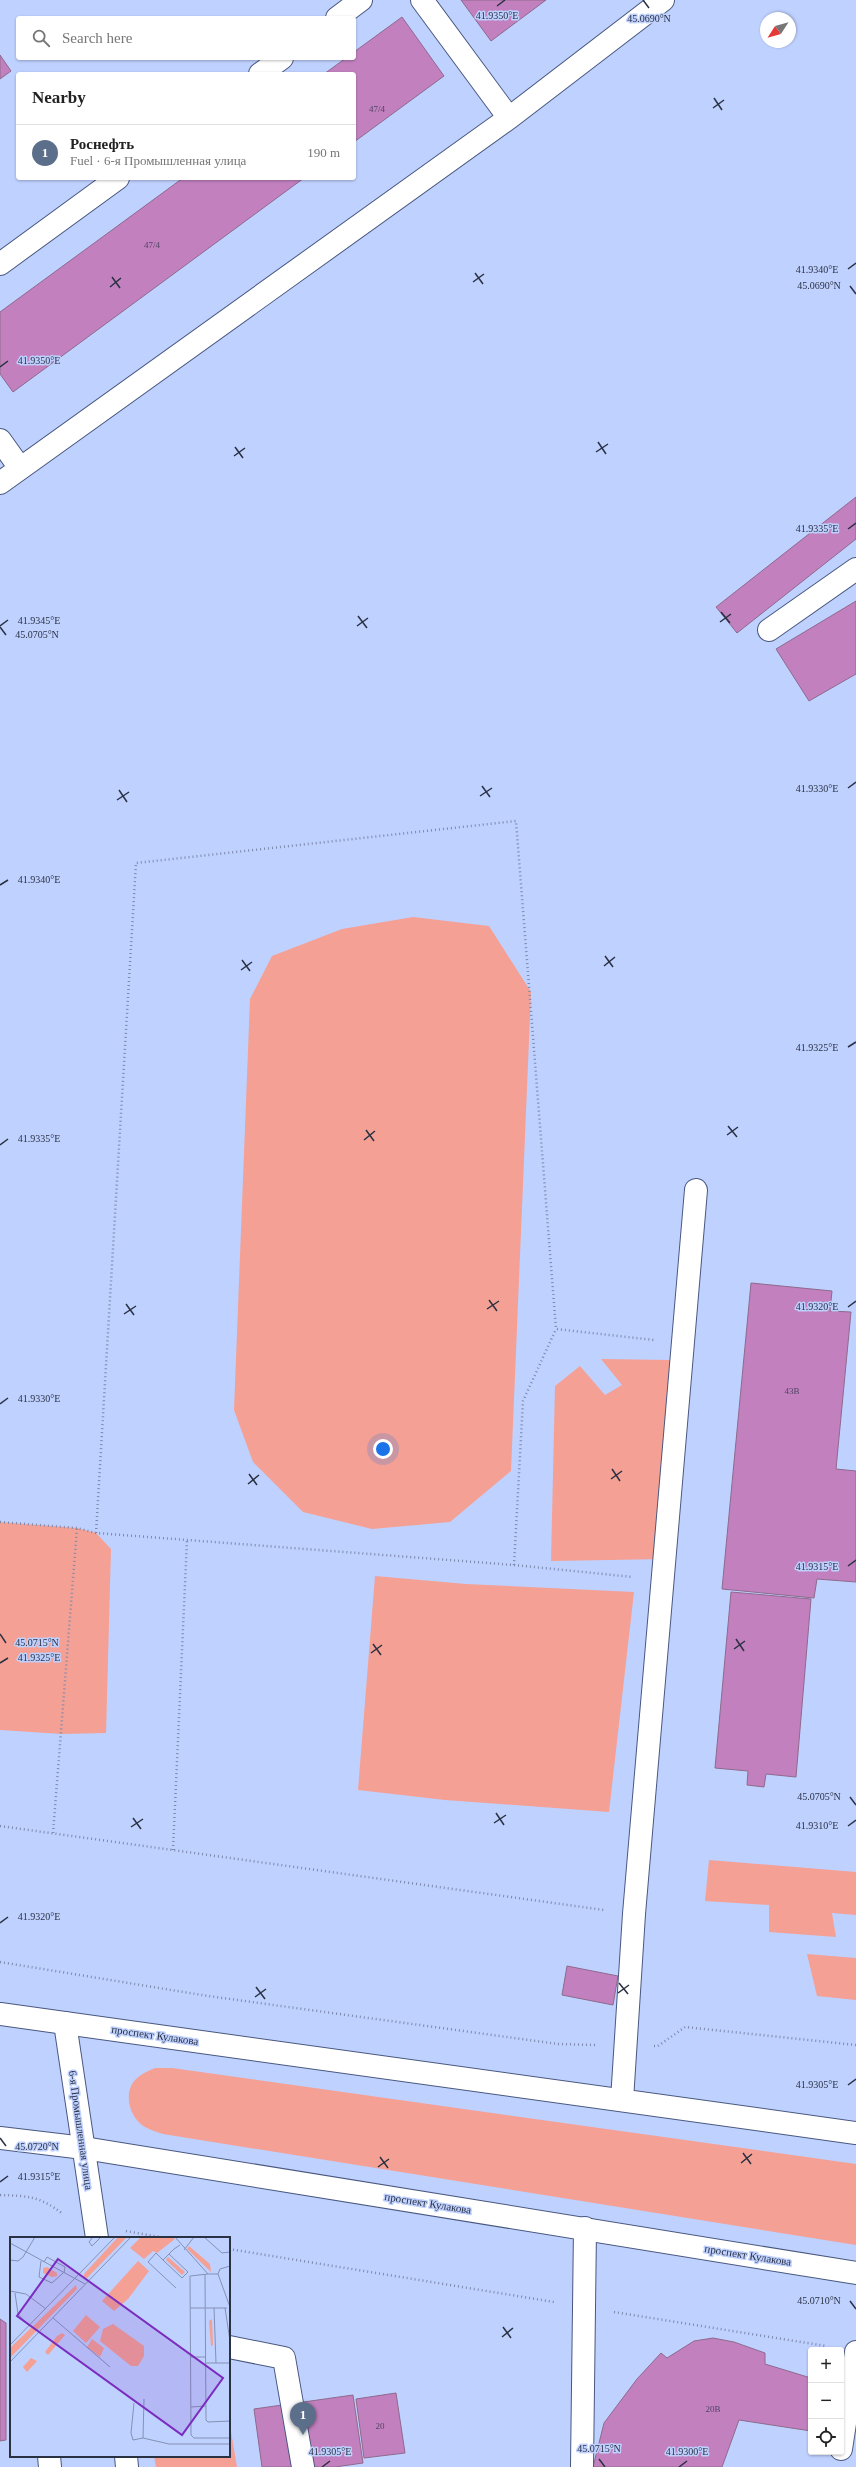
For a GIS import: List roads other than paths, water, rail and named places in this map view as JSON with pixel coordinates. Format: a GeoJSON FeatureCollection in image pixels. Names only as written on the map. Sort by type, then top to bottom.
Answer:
{"type":"FeatureCollection","features":[{"type":"Feature","properties":{"kind":"main road"},"geometry":{"type":"LineString","coordinates":[[340,16],[361,0]]}},
{"type":"Feature","properties":{"kind":"main road"},"geometry":{"type":"LineString","coordinates":[[422,0],[509,118]]}},
{"type":"Feature","properties":{"kind":"main road"},"geometry":{"type":"LineString","coordinates":[[0,483],[509,118],[663,0]]}},
{"type":"Feature","properties":{"kind":"main road"},"geometry":{"type":"LineString","coordinates":[[263,72],[279,60]]}},
{"type":"Feature","properties":{"kind":"main road"},"geometry":{"type":"LineString","coordinates":[[0,264],[115,180]]}},
{"type":"Feature","properties":{"kind":"main road"},"geometry":{"type":"LineString","coordinates":[[0,440],[20,468]]}},
{"type":"Feature","properties":{"kind":"main road"},"geometry":{"type":"LineString","coordinates":[[769,630],[856,569]]}},
{"type":"Feature","properties":{"kind":"main road"},"geometry":{"type":"LineString","coordinates":[[622,2100],[634,1914],[696,1190]]}},
{"type":"Feature","properties":{"kind":"main road","name":"проспект Кулакова"},"geometry":{"type":"LineString","coordinates":[[0,2014],[856,2133]]}},
{"type":"Feature","properties":{"kind":"main road","name":"6-я Промышленная улица"},"geometry":{"type":"LineString","coordinates":[[65,2023],[97,2237]]}},
{"type":"Feature","properties":{"kind":"main road","name":"проспект Кулакова"},"geometry":{"type":"LineString","coordinates":[[0,2138],[84,2148],[856,2273]]}},
{"type":"Feature","properties":{"kind":"main road"},"geometry":{"type":"LineString","coordinates":[[582,2467],[585,2228]]}},
{"type":"Feature","properties":{"kind":"main road"},"geometry":{"type":"LineString","coordinates":[[230,2347],[284,2358],[302,2467]]}},
{"type":"Feature","properties":{"kind":"main road"},"geometry":{"type":"LineString","coordinates":[[844,2430],[856,2352]]}},
{"type":"Feature","properties":{"kind":"main road"},"geometry":{"type":"LineString","coordinates":[[838,2467],[840,2455]]}},
{"type":"Feature","properties":{"kind":"main road"},"geometry":{"type":"LineString","coordinates":[[49,2457],[50,2467]]}},
{"type":"Feature","properties":{"kind":"main road"},"geometry":{"type":"LineString","coordinates":[[126,2457],[127,2467]]}},
{"type":"Feature","properties":{"kind":"place","name":"Роснефть"},"geometry":{"type":"Point","coordinates":[303,2435]}}]}
